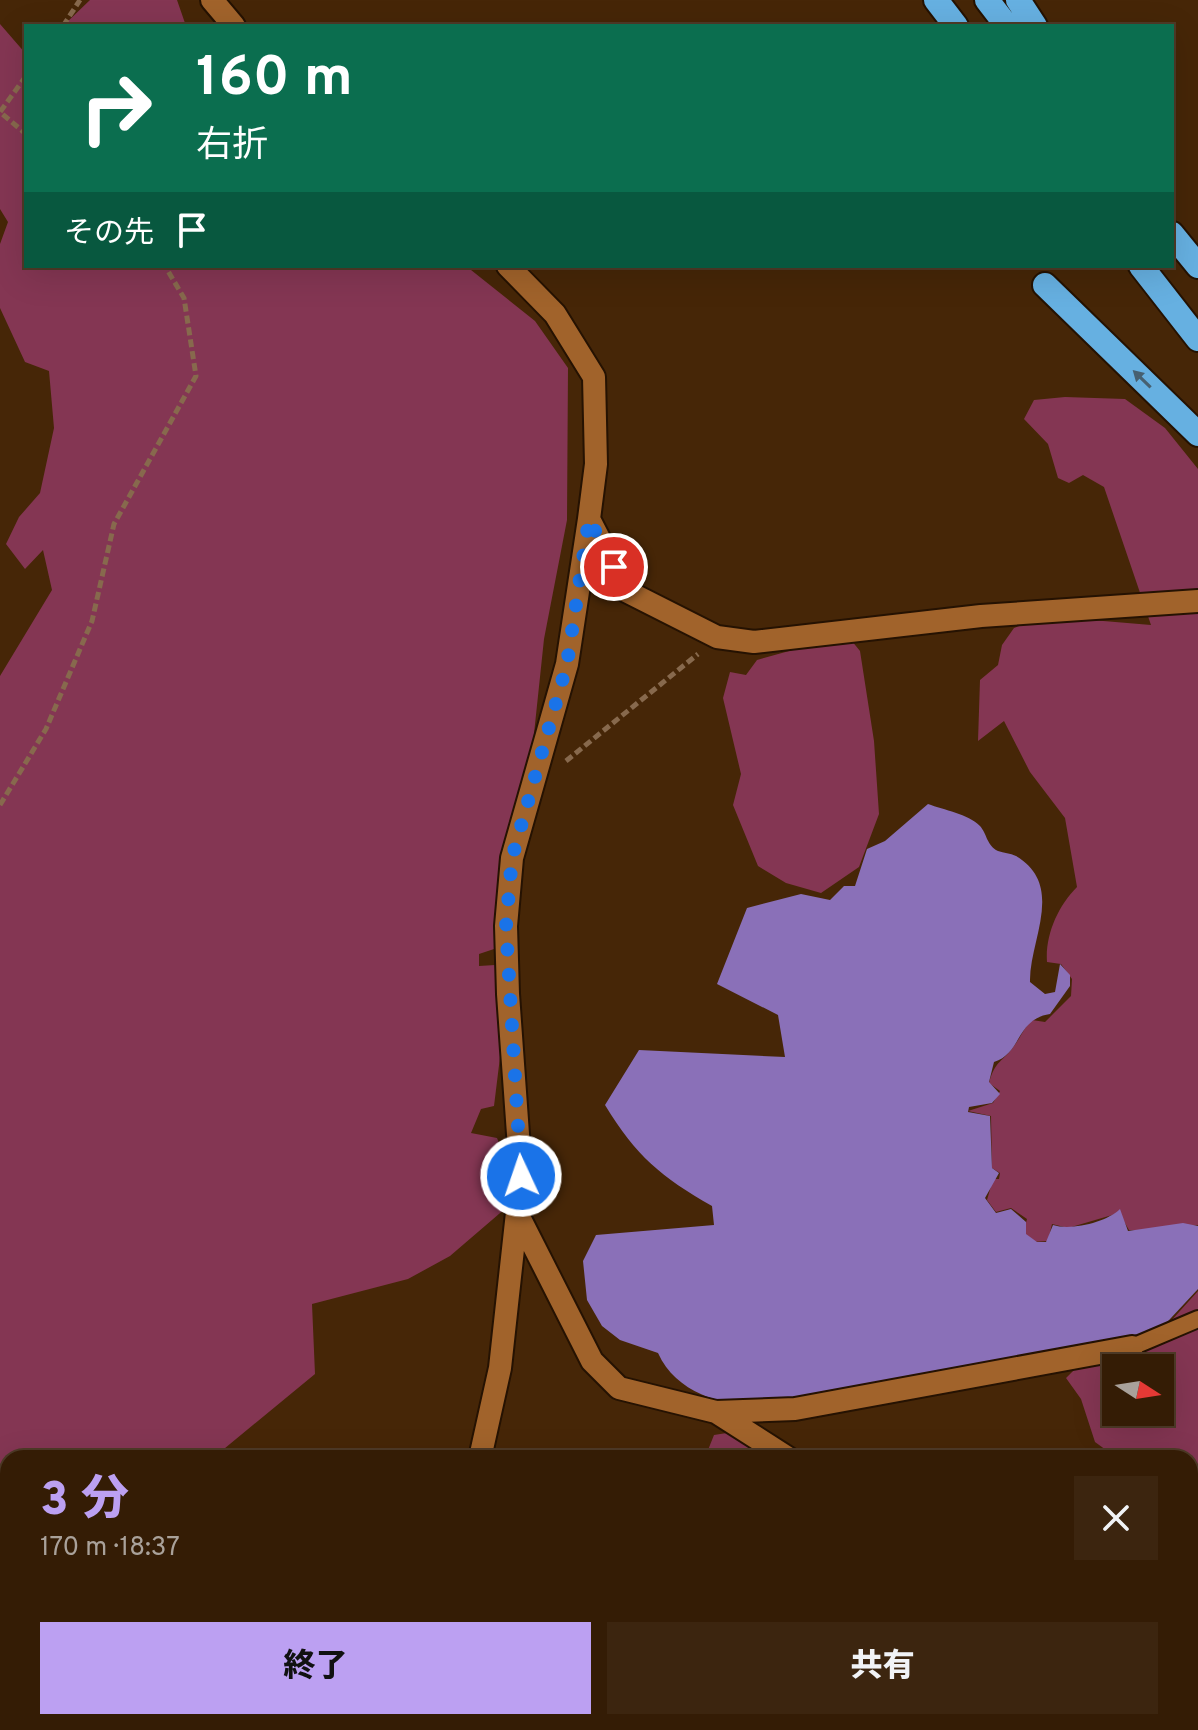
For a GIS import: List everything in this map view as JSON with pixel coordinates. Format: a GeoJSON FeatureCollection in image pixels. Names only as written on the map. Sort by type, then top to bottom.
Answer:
{"type":"FeatureCollection","features":[{"type":"Feature","properties":{"kind":"highway"},"geometry":{"type":"LineString","coordinates":[[936,0],[954,24]]}},
{"type":"Feature","properties":{"kind":"highway"},"geometry":{"type":"LineString","coordinates":[[987,0],[1005,24]]}},
{"type":"Feature","properties":{"kind":"highway"},"geometry":{"type":"LineString","coordinates":[[1018,0],[1034,24]]}},
{"type":"Feature","properties":{"kind":"highway"},"geometry":{"type":"LineString","coordinates":[[1174,236],[1198,266]]}},
{"type":"Feature","properties":{"kind":"highway"},"geometry":{"type":"LineString","coordinates":[[1143,268],[1198,339]]}},
{"type":"Feature","properties":{"kind":"highway"},"geometry":{"type":"LineString","coordinates":[[1045,285],[1198,434]]}},
{"type":"Feature","properties":{"kind":"street"},"geometry":{"type":"LineString","coordinates":[[212,0],[232,24]]}},
{"type":"Feature","properties":{"kind":"street"},"geometry":{"type":"LineString","coordinates":[[482,1450],[500,1368],[521,1176],[506,926],[511,872],[567,664],[596,464],[594,377],[555,314],[510,268]]}},
{"type":"Feature","properties":{"kind":"street"},"geometry":{"type":"LineString","coordinates":[[589,519],[626,591],[717,637],[754,642],[981,616],[1198,601]]}},
{"type":"Feature","properties":{"kind":"street"},"geometry":{"type":"LineString","coordinates":[[518,1216],[592,1361],[619,1388],[716,1412],[795,1409],[1132,1347]]}},
{"type":"Feature","properties":{"kind":"street"},"geometry":{"type":"LineString","coordinates":[[716,1412],[775,1450]]}},
{"type":"Feature","properties":{"kind":"lane"},"geometry":{"type":"LineString","coordinates":[[1132,1347],[1198,1319]]}},
{"type":"Feature","properties":{"kind":"path"},"geometry":{"type":"LineString","coordinates":[[64,24],[80,0]]}},
{"type":"Feature","properties":{"kind":"path"},"geometry":{"type":"LineString","coordinates":[[24,79],[0,112],[24,132]]}},
{"type":"Feature","properties":{"kind":"path"},"geometry":{"type":"LineString","coordinates":[[0,805],[46,729],[92,621],[114,524],[196,376],[184,298],[166,268]]}},
{"type":"Feature","properties":{"kind":"path"},"geometry":{"type":"LineString","coordinates":[[557,771],[717,637]]}},
{"type":"Feature","properties":{"kind":"shaded area"},"geometry":{"type":"Polygon","coordinates":[[[90,0],[177,0],[185,24],[65,24],[90,0]]]}},
{"type":"Feature","properties":{"kind":"shaded area"},"geometry":{"type":"Polygon","coordinates":[[[0,24],[24,52],[24,268],[469,268],[535,321],[568,368],[567,520],[544,639],[515,914],[494,949],[479,954],[479,966],[495,965],[509,984],[494,1106],[481,1109],[471,1133],[497,1138],[521,1195],[450,1256],[408,1279],[312,1304],[315,1374],[223,1450],[0,1450],[0,676],[52,590],[43,550],[25,569],[6,544],[19,517],[40,493],[54,428],[49,371],[25,362],[0,308],[0,244],[8,222],[0,209],[0,24]]]}},
{"type":"Feature","properties":{"kind":"shaded area"},"geometry":{"type":"Polygon","coordinates":[[[1065,397],[1125,399],[1165,428],[1198,469],[1198,1225],[1151,1231],[1129,1230],[1119,1213],[1068,1228],[1052,1224],[1048,1241],[1032,1242],[1023,1234],[1027,1219],[1011,1208],[996,1212],[987,1200],[993,1179],[999,1179],[1000,1173],[992,1168],[991,1116],[968,1111],[993,1103],[1000,1091],[989,1083],[997,1065],[1032,1020],[1045,1022],[1071,996],[1072,979],[1061,964],[1047,962],[1047,952],[1054,922],[1077,887],[1065,818],[1030,772],[1004,721],[978,741],[980,680],[998,665],[1002,645],[1014,628],[1044,616],[1151,625],[1104,487],[1083,475],[1069,483],[1058,478],[1048,444],[1024,419],[1034,400],[1065,397]]]}},
{"type":"Feature","properties":{"kind":"shaded area"},"geometry":{"type":"Polygon","coordinates":[[[847,635],[860,651],[874,741],[879,814],[859,867],[821,893],[786,883],[758,866],[733,805],[741,774],[723,698],[730,672],[746,675],[757,660],[847,635]]]}},
{"type":"Feature","properties":{"kind":"shaded area"},"geometry":{"type":"Polygon","coordinates":[[[928,804],[975,822],[994,849],[1016,856],[1031,868],[1039,882],[1042,898],[1030,982],[1045,994],[1055,992],[1060,964],[1070,975],[1070,986],[1050,1014],[1031,1022],[1010,1051],[994,1062],[989,1082],[1000,1094],[992,1103],[969,1107],[968,1112],[990,1116],[992,1168],[999,1173],[985,1198],[996,1213],[1011,1209],[1026,1222],[1026,1234],[1037,1242],[1046,1242],[1053,1225],[1069,1227],[1088,1224],[1107,1218],[1120,1209],[1128,1231],[1183,1223],[1198,1226],[1198,1289],[1157,1333],[1130,1336],[1106,1349],[762,1407],[716,1400],[676,1378],[658,1353],[620,1340],[602,1326],[587,1300],[583,1261],[596,1235],[714,1225],[712,1206],[651,1164],[605,1105],[639,1050],[785,1057],[778,1015],[717,984],[747,908],[801,894],[830,900],[844,886],[855,886],[867,849],[885,841],[928,804]]]}},
{"type":"Feature","properties":{"kind":"shaded area"},"geometry":{"type":"Polygon","coordinates":[[[1198,1291],[1198,1450],[1106,1450],[1095,1442],[1081,1399],[1066,1378],[1079,1365],[1089,1368],[1102,1357],[1102,1426],[1174,1426],[1174,1354],[1105,1354],[1121,1344],[1160,1333],[1198,1291]]]}},
{"type":"Feature","properties":{"kind":"shaded area"},"geometry":{"type":"Polygon","coordinates":[[[746,1430],[782,1450],[708,1450],[714,1435],[746,1430]]]}},
{"type":"Feature","properties":{"kind":"route"},"geometry":{"type":"LineString","coordinates":[[521,1176],[506,926],[512,858],[567,664],[589,519],[614,567]]}}]}
